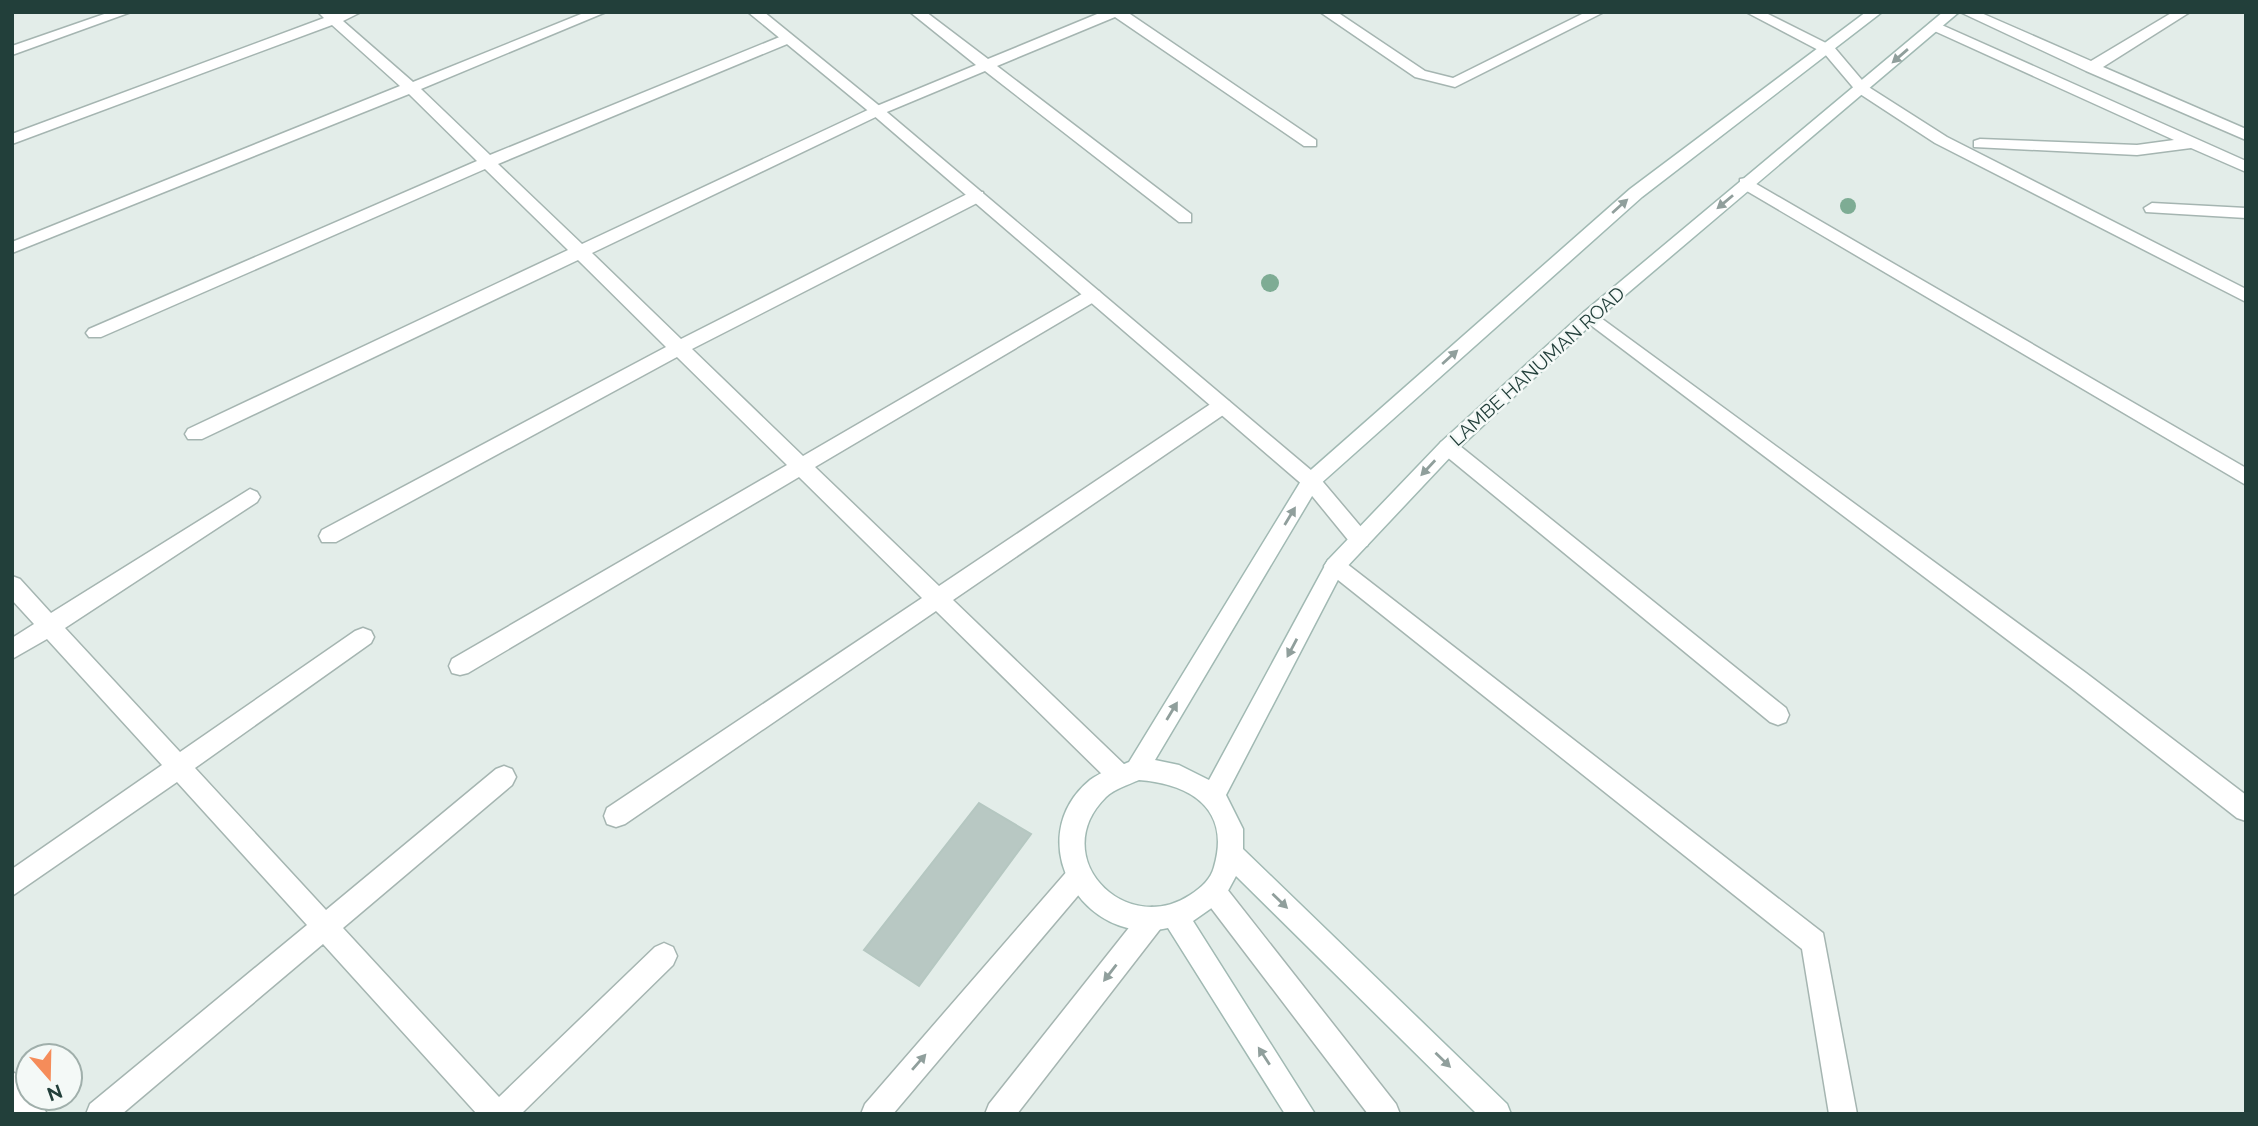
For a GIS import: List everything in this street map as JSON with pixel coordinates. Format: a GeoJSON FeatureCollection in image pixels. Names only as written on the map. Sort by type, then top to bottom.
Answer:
{"type":"FeatureCollection","features":[{"type":"Feature","properties":{"kind":"street"},"geometry":{"type":"LineString","coordinates":[[12,51],[124,12]]}},
{"type":"Feature","properties":{"kind":"street"},"geometry":{"type":"LineString","coordinates":[[12,139],[329,16],[354,12]]}},
{"type":"Feature","properties":{"kind":"street"},"geometry":{"type":"LineString","coordinates":[[12,248],[599,12]]}},
{"type":"Feature","properties":{"kind":"street"},"geometry":{"type":"LineString","coordinates":[[755,12],[877,111],[1311,481],[1360,540]]}},
{"type":"Feature","properties":{"kind":"street"},"geometry":{"type":"LineString","coordinates":[[917,12],[1185,218]]}},
{"type":"Feature","properties":{"kind":"street"},"geometry":{"type":"LineString","coordinates":[[195,433],[877,111],[1116,12],[1310,143]]}},
{"type":"Feature","properties":{"kind":"street"},"geometry":{"type":"LineString","coordinates":[[1338,14],[1420,74],[1455,83],[1597,12]]}},
{"type":"Feature","properties":{"kind":"street"},"geometry":{"type":"LineString","coordinates":[[1753,12],[1829,50],[1862,89],[1941,140],[2246,296]]}},
{"type":"Feature","properties":{"kind":"street"},"geometry":{"type":"LineString","coordinates":[[1128,772],[1311,481],[1636,192],[1829,50],[1875,12]]}},
{"type":"Feature","properties":{"kind":"street","name":"LAMBE HANUMAN ROAD"},"geometry":{"type":"LineString","coordinates":[[1213,796],[1335,566],[1448,447],[1590,316],[1952,12]]}},
{"type":"Feature","properties":{"kind":"street"},"geometry":{"type":"LineString","coordinates":[[1968,12],[2246,135]]}},
{"type":"Feature","properties":{"kind":"street"},"geometry":{"type":"LineString","coordinates":[[2091,68],[2183,12]]}},
{"type":"Feature","properties":{"kind":"street"},"geometry":{"type":"LineString","coordinates":[[329,16],[411,88],[938,600],[1128,772]]}},
{"type":"Feature","properties":{"kind":"street"},"geometry":{"type":"LineString","coordinates":[[1935,26],[2246,167]]}},
{"type":"Feature","properties":{"kind":"street"},"geometry":{"type":"LineString","coordinates":[[95,333],[488,162],[788,39]]}},
{"type":"Feature","properties":{"kind":"street"},"geometry":{"type":"LineString","coordinates":[[1980,144],[2137,150],[2193,143]]}},
{"type":"Feature","properties":{"kind":"street"},"geometry":{"type":"LineString","coordinates":[[1746,183],[2246,478]]}},
{"type":"Feature","properties":{"kind":"street"},"geometry":{"type":"LineString","coordinates":[[329,536],[679,348],[977,196]]}},
{"type":"Feature","properties":{"kind":"street"},"geometry":{"type":"LineString","coordinates":[[2152,208],[2246,213]]}},
{"type":"Feature","properties":{"kind":"street"},"geometry":{"type":"LineString","coordinates":[[460,666],[1093,295]]}},
{"type":"Feature","properties":{"kind":"street"},"geometry":{"type":"LineString","coordinates":[[1590,316],[2078,680],[2246,810]]}},
{"type":"Feature","properties":{"kind":"street"},"geometry":{"type":"LineString","coordinates":[[616,816],[1222,406]]}},
{"type":"Feature","properties":{"kind":"street"},"geometry":{"type":"LineString","coordinates":[[1448,447],[1778,715]]}},
{"type":"Feature","properties":{"kind":"street"},"geometry":{"type":"LineString","coordinates":[[12,650],[250,498]]}},
{"type":"Feature","properties":{"kind":"street"},"geometry":{"type":"LineString","coordinates":[[1335,566],[1814,942],[1843,1114]]}},
{"type":"Feature","properties":{"kind":"street"},"geometry":{"type":"LineString","coordinates":[[12,585],[496,1114]]}},
{"type":"Feature","properties":{"kind":"street"},"geometry":{"type":"LineString","coordinates":[[12,884],[363,637]]}},
{"type":"Feature","properties":{"kind":"street"},"geometry":{"type":"LineString","coordinates":[[1128,772],[1179,774],[1213,796],[1224,813],[1231,833],[1231,854],[1225,874],[1214,892],[1196,907],[1164,918],[1129,916],[1108,908],[1091,895],[1078,877],[1070,857],[1069,836],[1074,817],[1085,799],[1100,785],[1128,772]]}},
{"type":"Feature","properties":{"kind":"street"},"geometry":{"type":"LineString","coordinates":[[100,1114],[323,925],[504,777]]}},
{"type":"Feature","properties":{"kind":"street"},"geometry":{"type":"LineString","coordinates":[[1231,854],[1497,1114]]}},
{"type":"Feature","properties":{"kind":"street"},"geometry":{"type":"LineString","coordinates":[[875,1114],[1078,877]]}},
{"type":"Feature","properties":{"kind":"street"},"geometry":{"type":"LineString","coordinates":[[1214,892],[1386,1114]]}},
{"type":"Feature","properties":{"kind":"street"},"geometry":{"type":"LineString","coordinates":[[999,1114],[1164,918]]}},
{"type":"Feature","properties":{"kind":"street"},"geometry":{"type":"LineString","coordinates":[[1164,918],[1301,1114]]}},
{"type":"Feature","properties":{"kind":"street"},"geometry":{"type":"LineString","coordinates":[[502,1114],[664,956]]}},
{"type":"Feature","properties":{"kind":"street"},"geometry":{"type":"LineString","coordinates":[[12,1086],[33,1114]]}},
{"type":"Feature","properties":{"kind":"building"},"geometry":{"type":"Polygon","coordinates":[[[979,803],[1031,834],[919,986],[864,950],[979,803]]]}}]}
